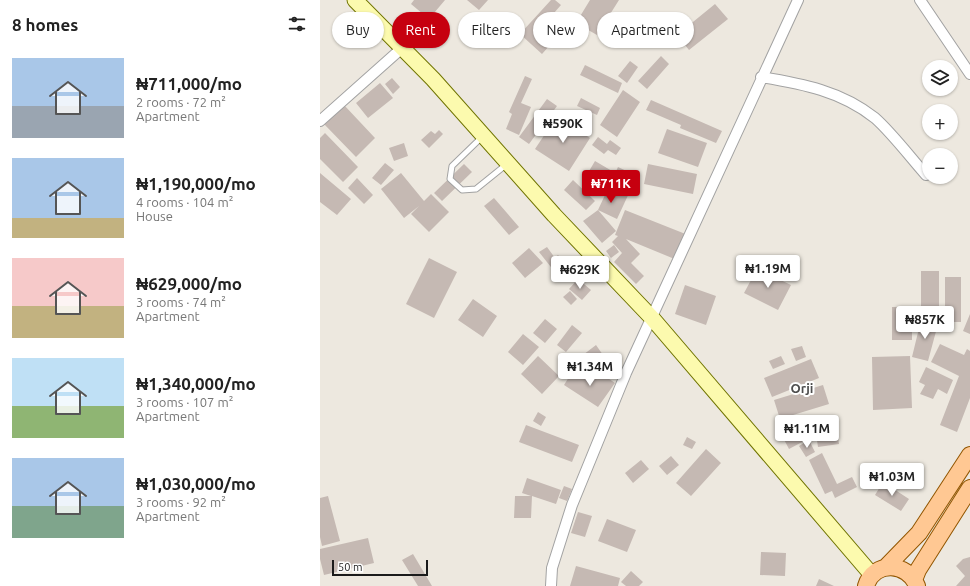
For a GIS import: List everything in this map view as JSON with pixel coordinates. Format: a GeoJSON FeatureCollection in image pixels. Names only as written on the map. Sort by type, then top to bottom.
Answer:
{"type":"FeatureCollection","features":[{"type":"Feature","properties":{"kind":"main road"},"geometry":{"type":"LineString","coordinates":[[355,0],[392,38]]}},
{"type":"Feature","properties":{"kind":"main road"},"geometry":{"type":"LineString","coordinates":[[402,48],[433,79],[554,215],[652,318],[874,576]]}},
{"type":"Feature","properties":{"kind":"main road"},"geometry":{"type":"LineString","coordinates":[[874,576],[919,533],[970,455]]}},
{"type":"Feature","properties":{"kind":"main road"},"geometry":{"type":"LineString","coordinates":[[915,583],[918,570],[970,488]]}},
{"type":"Feature","properties":{"kind":"main road"},"geometry":{"type":"LineString","coordinates":[[874,576],[900,568],[908,573],[915,583]]}},
{"type":"Feature","properties":{"kind":"street"},"geometry":{"type":"LineString","coordinates":[[551,586],[552,568],[572,506],[626,373],[761,77],[798,0]]}},
{"type":"Feature","properties":{"kind":"street"},"geometry":{"type":"LineString","coordinates":[[920,0],[970,74]]}},
{"type":"Feature","properties":{"kind":"street"},"geometry":{"type":"LineString","coordinates":[[320,120],[402,48]]}},
{"type":"Feature","properties":{"kind":"street"},"geometry":{"type":"LineString","coordinates":[[761,77],[807,85],[843,97],[875,119],[922,171]]}},
{"type":"Feature","properties":{"kind":"lane"},"geometry":{"type":"LineString","coordinates":[[483,136],[452,166],[450,179],[462,190],[476,189],[508,164]]}},
{"type":"Feature","properties":{"kind":"building"},"geometry":{"type":"Polygon","coordinates":[[[414,0],[445,0],[435,12],[421,12],[411,4],[414,0]]]}},
{"type":"Feature","properties":{"kind":"building"},"geometry":{"type":"Polygon","coordinates":[[[467,0],[488,0],[479,10],[467,0]]]}},
{"type":"Feature","properties":{"kind":"building"},"geometry":{"type":"Polygon","coordinates":[[[551,0],[555,0],[561,5],[555,12],[540,12],[551,0]]]}},
{"type":"Feature","properties":{"kind":"building"},"geometry":{"type":"Polygon","coordinates":[[[590,0],[619,0],[611,12],[597,12],[597,35],[589,30],[589,12],[583,12],[590,0]]]}},
{"type":"Feature","properties":{"kind":"building"},"geometry":{"type":"Polygon","coordinates":[[[715,4],[728,19],[694,46],[694,21],[715,4]]]}},
{"type":"Feature","properties":{"kind":"building"},"geometry":{"type":"Polygon","coordinates":[[[533,20],[533,46],[525,39],[525,29],[533,20]]]}},
{"type":"Feature","properties":{"kind":"building"},"geometry":{"type":"Polygon","coordinates":[[[535,48],[547,48],[542,54],[535,48]]]}},
{"type":"Feature","properties":{"kind":"building"},"geometry":{"type":"Polygon","coordinates":[[[661,56],[669,64],[647,89],[638,81],[661,56]]]}},
{"type":"Feature","properties":{"kind":"building"},"geometry":{"type":"Polygon","coordinates":[[[630,61],[638,67],[627,83],[618,76],[630,61]]]}},
{"type":"Feature","properties":{"kind":"building"},"geometry":{"type":"Polygon","coordinates":[[[585,65],[622,83],[618,93],[580,75],[585,65]]]}},
{"type":"Feature","properties":{"kind":"building"},"geometry":{"type":"Polygon","coordinates":[[[525,76],[532,79],[521,103],[531,107],[519,135],[506,129],[512,114],[509,112],[525,76]]]}},
{"type":"Feature","properties":{"kind":"building"},"geometry":{"type":"Polygon","coordinates":[[[392,78],[400,87],[393,94],[385,84],[392,78]]]}},
{"type":"Feature","properties":{"kind":"building"},"geometry":{"type":"Polygon","coordinates":[[[380,83],[393,98],[368,118],[356,103],[380,83]]]}},
{"type":"Feature","properties":{"kind":"building"},"geometry":{"type":"Polygon","coordinates":[[[623,90],[640,102],[617,137],[600,125],[623,90]]]}},
{"type":"Feature","properties":{"kind":"building"},"geometry":{"type":"Polygon","coordinates":[[[581,98],[600,108],[597,115],[577,106],[581,98]]]}},
{"type":"Feature","properties":{"kind":"building"},"geometry":{"type":"Polygon","coordinates":[[[547,99],[557,106],[529,144],[519,137],[547,99]]]}},
{"type":"Feature","properties":{"kind":"building"},"geometry":{"type":"Polygon","coordinates":[[[651,100],[722,131],[716,143],[680,128],[681,125],[646,110],[651,100]]]}},
{"type":"Feature","properties":{"kind":"building"},"geometry":{"type":"Polygon","coordinates":[[[344,105],[375,138],[356,157],[324,124],[344,105]]]}},
{"type":"Feature","properties":{"kind":"building"},"geometry":{"type":"Polygon","coordinates":[[[557,116],[590,138],[569,171],[535,149],[557,116]]]}},
{"type":"Feature","properties":{"kind":"building"},"geometry":{"type":"Polygon","coordinates":[[[667,129],[707,143],[698,167],[658,153],[667,129]]]}},
{"type":"Feature","properties":{"kind":"building"},"geometry":{"type":"Polygon","coordinates":[[[439,130],[443,134],[429,148],[421,140],[431,131],[435,134],[439,130]]]}},
{"type":"Feature","properties":{"kind":"building"},"geometry":{"type":"Polygon","coordinates":[[[325,133],[358,167],[343,182],[320,159],[320,138],[325,133]]]}},
{"type":"Feature","properties":{"kind":"building"},"geometry":{"type":"Polygon","coordinates":[[[598,137],[607,144],[610,140],[621,148],[616,155],[608,150],[604,154],[592,145],[598,137]]]}},
{"type":"Feature","properties":{"kind":"building"},"geometry":{"type":"Polygon","coordinates":[[[404,143],[408,156],[394,161],[389,148],[404,143]]]}},
{"type":"Feature","properties":{"kind":"building"},"geometry":{"type":"Polygon","coordinates":[[[595,161],[612,171],[599,193],[582,183],[595,161]]]}},
{"type":"Feature","properties":{"kind":"building"},"geometry":{"type":"Polygon","coordinates":[[[385,163],[394,170],[381,185],[372,178],[385,163]]]}},
{"type":"Feature","properties":{"kind":"building"},"geometry":{"type":"Polygon","coordinates":[[[464,164],[472,172],[442,201],[434,193],[464,164]]]}},
{"type":"Feature","properties":{"kind":"building"},"geometry":{"type":"Polygon","coordinates":[[[648,164],[697,174],[693,194],[644,184],[648,164]]]}},
{"type":"Feature","properties":{"kind":"building"},"geometry":{"type":"Polygon","coordinates":[[[618,167],[637,176],[617,219],[598,210],[618,167]]]}},
{"type":"Feature","properties":{"kind":"building"},"geometry":{"type":"Polygon","coordinates":[[[320,173],[351,199],[337,215],[320,202],[320,173]]]}},
{"type":"Feature","properties":{"kind":"building"},"geometry":{"type":"Polygon","coordinates":[[[401,173],[424,201],[431,194],[449,212],[429,232],[411,214],[419,206],[404,218],[381,189],[401,173]]]}},
{"type":"Feature","properties":{"kind":"building"},"geometry":{"type":"Polygon","coordinates":[[[357,178],[373,195],[364,204],[348,188],[357,178]]]}},
{"type":"Feature","properties":{"kind":"building"},"geometry":{"type":"Polygon","coordinates":[[[573,180],[595,201],[586,210],[564,190],[573,180]]]}},
{"type":"Feature","properties":{"kind":"building"},"geometry":{"type":"Polygon","coordinates":[[[494,198],[519,227],[509,235],[484,206],[494,198]]]}},
{"type":"Feature","properties":{"kind":"building"},"geometry":{"type":"Polygon","coordinates":[[[598,210],[616,231],[602,243],[583,221],[598,210]]]}},
{"type":"Feature","properties":{"kind":"building"},"geometry":{"type":"Polygon","coordinates":[[[625,210],[688,235],[677,260],[626,239],[640,254],[631,263],[644,276],[636,284],[614,262],[622,253],[612,242],[618,236],[615,235],[625,210]]]}},
{"type":"Feature","properties":{"kind":"building"},"geometry":{"type":"Polygon","coordinates":[[[614,245],[619,252],[611,258],[606,251],[614,245]]]}},
{"type":"Feature","properties":{"kind":"building"},"geometry":{"type":"Polygon","coordinates":[[[547,247],[555,258],[558,255],[572,273],[562,281],[539,252],[547,247]]]}},
{"type":"Feature","properties":{"kind":"building"},"geometry":{"type":"Polygon","coordinates":[[[529,248],[543,263],[525,278],[512,263],[529,248]]]}},
{"type":"Feature","properties":{"kind":"building"},"geometry":{"type":"Polygon","coordinates":[[[429,258],[457,272],[434,318],[406,304],[429,258]]]}},
{"type":"Feature","properties":{"kind":"building"},"geometry":{"type":"Polygon","coordinates":[[[757,269],[791,285],[778,310],[744,293],[757,269]]]}},
{"type":"Feature","properties":{"kind":"building"},"geometry":{"type":"Polygon","coordinates":[[[921,271],[939,271],[939,314],[921,314],[921,271]]]}},
{"type":"Feature","properties":{"kind":"building"},"geometry":{"type":"Polygon","coordinates":[[[945,277],[961,277],[961,322],[945,322],[945,277]]]}},
{"type":"Feature","properties":{"kind":"building"},"geometry":{"type":"Polygon","coordinates":[[[578,279],[591,290],[582,300],[569,289],[578,279]]]}},
{"type":"Feature","properties":{"kind":"building"},"geometry":{"type":"Polygon","coordinates":[[[685,285],[716,296],[706,325],[675,314],[685,285]]]}},
{"type":"Feature","properties":{"kind":"building"},"geometry":{"type":"Polygon","coordinates":[[[570,291],[577,299],[571,305],[563,297],[570,291]]]}},
{"type":"Feature","properties":{"kind":"building"},"geometry":{"type":"Polygon","coordinates":[[[473,299],[497,316],[483,337],[458,320],[473,299]]]}},
{"type":"Feature","properties":{"kind":"building"},"geometry":{"type":"Polygon","coordinates":[[[892,307],[912,307],[912,340],[892,340],[892,307]]]}},
{"type":"Feature","properties":{"kind":"building"},"geometry":{"type":"Polygon","coordinates":[[[970,314],[970,334],[963,331],[970,314]]]}},
{"type":"Feature","properties":{"kind":"building"},"geometry":{"type":"Polygon","coordinates":[[[545,319],[557,329],[545,343],[533,333],[545,319]]]}},
{"type":"Feature","properties":{"kind":"building"},"geometry":{"type":"Polygon","coordinates":[[[921,320],[938,324],[928,361],[912,357],[921,320]]]}},
{"type":"Feature","properties":{"kind":"building"},"geometry":{"type":"Polygon","coordinates":[[[572,325],[582,333],[566,352],[557,345],[572,325]]]}},
{"type":"Feature","properties":{"kind":"building"},"geometry":{"type":"Polygon","coordinates":[[[523,334],[539,347],[523,365],[508,352],[523,334]]]}},
{"type":"Feature","properties":{"kind":"building"},"geometry":{"type":"Polygon","coordinates":[[[940,344],[964,355],[967,349],[970,351],[970,398],[957,432],[940,425],[959,376],[931,362],[940,344]]]}},
{"type":"Feature","properties":{"kind":"building"},"geometry":{"type":"Polygon","coordinates":[[[596,345],[603,355],[586,368],[579,358],[596,345]]]}},
{"type":"Feature","properties":{"kind":"building"},"geometry":{"type":"Polygon","coordinates":[[[802,346],[806,357],[796,361],[791,349],[802,346]]]}},
{"type":"Feature","properties":{"kind":"building"},"geometry":{"type":"Polygon","coordinates":[[[538,356],[559,376],[542,394],[521,374],[538,356]]]}},
{"type":"Feature","properties":{"kind":"building"},"geometry":{"type":"Polygon","coordinates":[[[781,356],[785,364],[773,369],[769,361],[781,356]]]}},
{"type":"Feature","properties":{"kind":"building"},"geometry":{"type":"Polygon","coordinates":[[[910,356],[912,408],[873,410],[872,357],[910,356]]]}},
{"type":"Feature","properties":{"kind":"building"},"geometry":{"type":"Polygon","coordinates":[[[811,359],[819,378],[772,397],[764,378],[811,359]]]}},
{"type":"Feature","properties":{"kind":"building"},"geometry":{"type":"Polygon","coordinates":[[[926,367],[953,380],[947,394],[938,389],[933,399],[920,394],[925,385],[919,382],[926,367]]]}},
{"type":"Feature","properties":{"kind":"building"},"geometry":{"type":"Polygon","coordinates":[[[574,369],[593,381],[599,372],[615,383],[598,407],[564,385],[574,369]]]}},
{"type":"Feature","properties":{"kind":"building"},"geometry":{"type":"Polygon","coordinates":[[[823,385],[829,404],[780,419],[774,400],[823,385]]]}},
{"type":"Feature","properties":{"kind":"building"},"geometry":{"type":"Polygon","coordinates":[[[538,412],[546,417],[541,426],[533,421],[538,412]]]}},
{"type":"Feature","properties":{"kind":"building"},"geometry":{"type":"Polygon","coordinates":[[[795,424],[804,441],[789,449],[780,432],[795,424]]]}},
{"type":"Feature","properties":{"kind":"building"},"geometry":{"type":"Polygon","coordinates":[[[526,425],[579,445],[572,462],[519,442],[526,425]]]}},
{"type":"Feature","properties":{"kind":"building"},"geometry":{"type":"Polygon","coordinates":[[[837,431],[839,444],[818,447],[816,434],[837,431]]]}},
{"type":"Feature","properties":{"kind":"building"},"geometry":{"type":"Polygon","coordinates":[[[687,437],[696,442],[692,449],[683,445],[687,437]]]}},
{"type":"Feature","properties":{"kind":"building"},"geometry":{"type":"Polygon","coordinates":[[[809,440],[815,452],[806,457],[799,446],[809,440]]]}},
{"type":"Feature","properties":{"kind":"building"},"geometry":{"type":"Polygon","coordinates":[[[706,449],[721,463],[691,496],[676,483],[706,449]]]}},
{"type":"Feature","properties":{"kind":"building"},"geometry":{"type":"Polygon","coordinates":[[[822,453],[837,484],[852,477],[857,487],[835,498],[832,491],[825,494],[809,460],[822,453]]]}},
{"type":"Feature","properties":{"kind":"building"},"geometry":{"type":"Polygon","coordinates":[[[671,456],[679,465],[667,475],[659,466],[671,456]]]}},
{"type":"Feature","properties":{"kind":"building"},"geometry":{"type":"Polygon","coordinates":[[[641,460],[649,469],[633,483],[625,473],[641,460]]]}},
{"type":"Feature","properties":{"kind":"building"},"geometry":{"type":"Polygon","coordinates":[[[527,478],[561,490],[556,504],[532,496],[531,518],[514,518],[515,496],[531,496],[522,493],[527,478]]]}},
{"type":"Feature","properties":{"kind":"building"},"geometry":{"type":"Polygon","coordinates":[[[883,482],[909,499],[901,511],[875,495],[883,482]]]}},
{"type":"Feature","properties":{"kind":"building"},"geometry":{"type":"Polygon","coordinates":[[[564,486],[572,489],[567,501],[559,498],[564,486]]]}},
{"type":"Feature","properties":{"kind":"building"},"geometry":{"type":"Polygon","coordinates":[[[328,496],[340,541],[322,546],[320,537],[320,498],[328,496]]]}},
{"type":"Feature","properties":{"kind":"building"},"geometry":{"type":"Polygon","coordinates":[[[578,512],[592,516],[585,537],[571,533],[578,512]]]}},
{"type":"Feature","properties":{"kind":"building"},"geometry":{"type":"Polygon","coordinates":[[[607,519],[636,530],[627,552],[598,541],[607,519]]]}},
{"type":"Feature","properties":{"kind":"building"},"geometry":{"type":"Polygon","coordinates":[[[368,538],[374,563],[324,575],[320,559],[320,549],[368,538]]]}},
{"type":"Feature","properties":{"kind":"building"},"geometry":{"type":"Polygon","coordinates":[[[761,552],[786,553],[785,576],[760,575],[761,552]]]}},
{"type":"Feature","properties":{"kind":"building"},"geometry":{"type":"Polygon","coordinates":[[[413,554],[432,586],[418,586],[402,560],[413,554]]]}},
{"type":"Feature","properties":{"kind":"building"},"geometry":{"type":"Polygon","coordinates":[[[970,557],[970,586],[956,586],[965,576],[956,566],[963,559],[970,557]]]}},
{"type":"Feature","properties":{"kind":"building"},"geometry":{"type":"Polygon","coordinates":[[[576,566],[620,578],[618,586],[570,586],[576,566]]]}},
{"type":"Feature","properties":{"kind":"building"},"geometry":{"type":"Polygon","coordinates":[[[631,571],[643,582],[639,586],[626,586],[621,582],[631,571]]]}},
{"type":"Feature","properties":{"kind":"building"},"geometry":{"type":"Polygon","coordinates":[[[819,579],[834,586],[816,586],[819,579]]]}},
{"type":"Feature","properties":{"kind":"district","name":"Orji"},"geometry":{"type":"Point","coordinates":[802,388]}}]}
